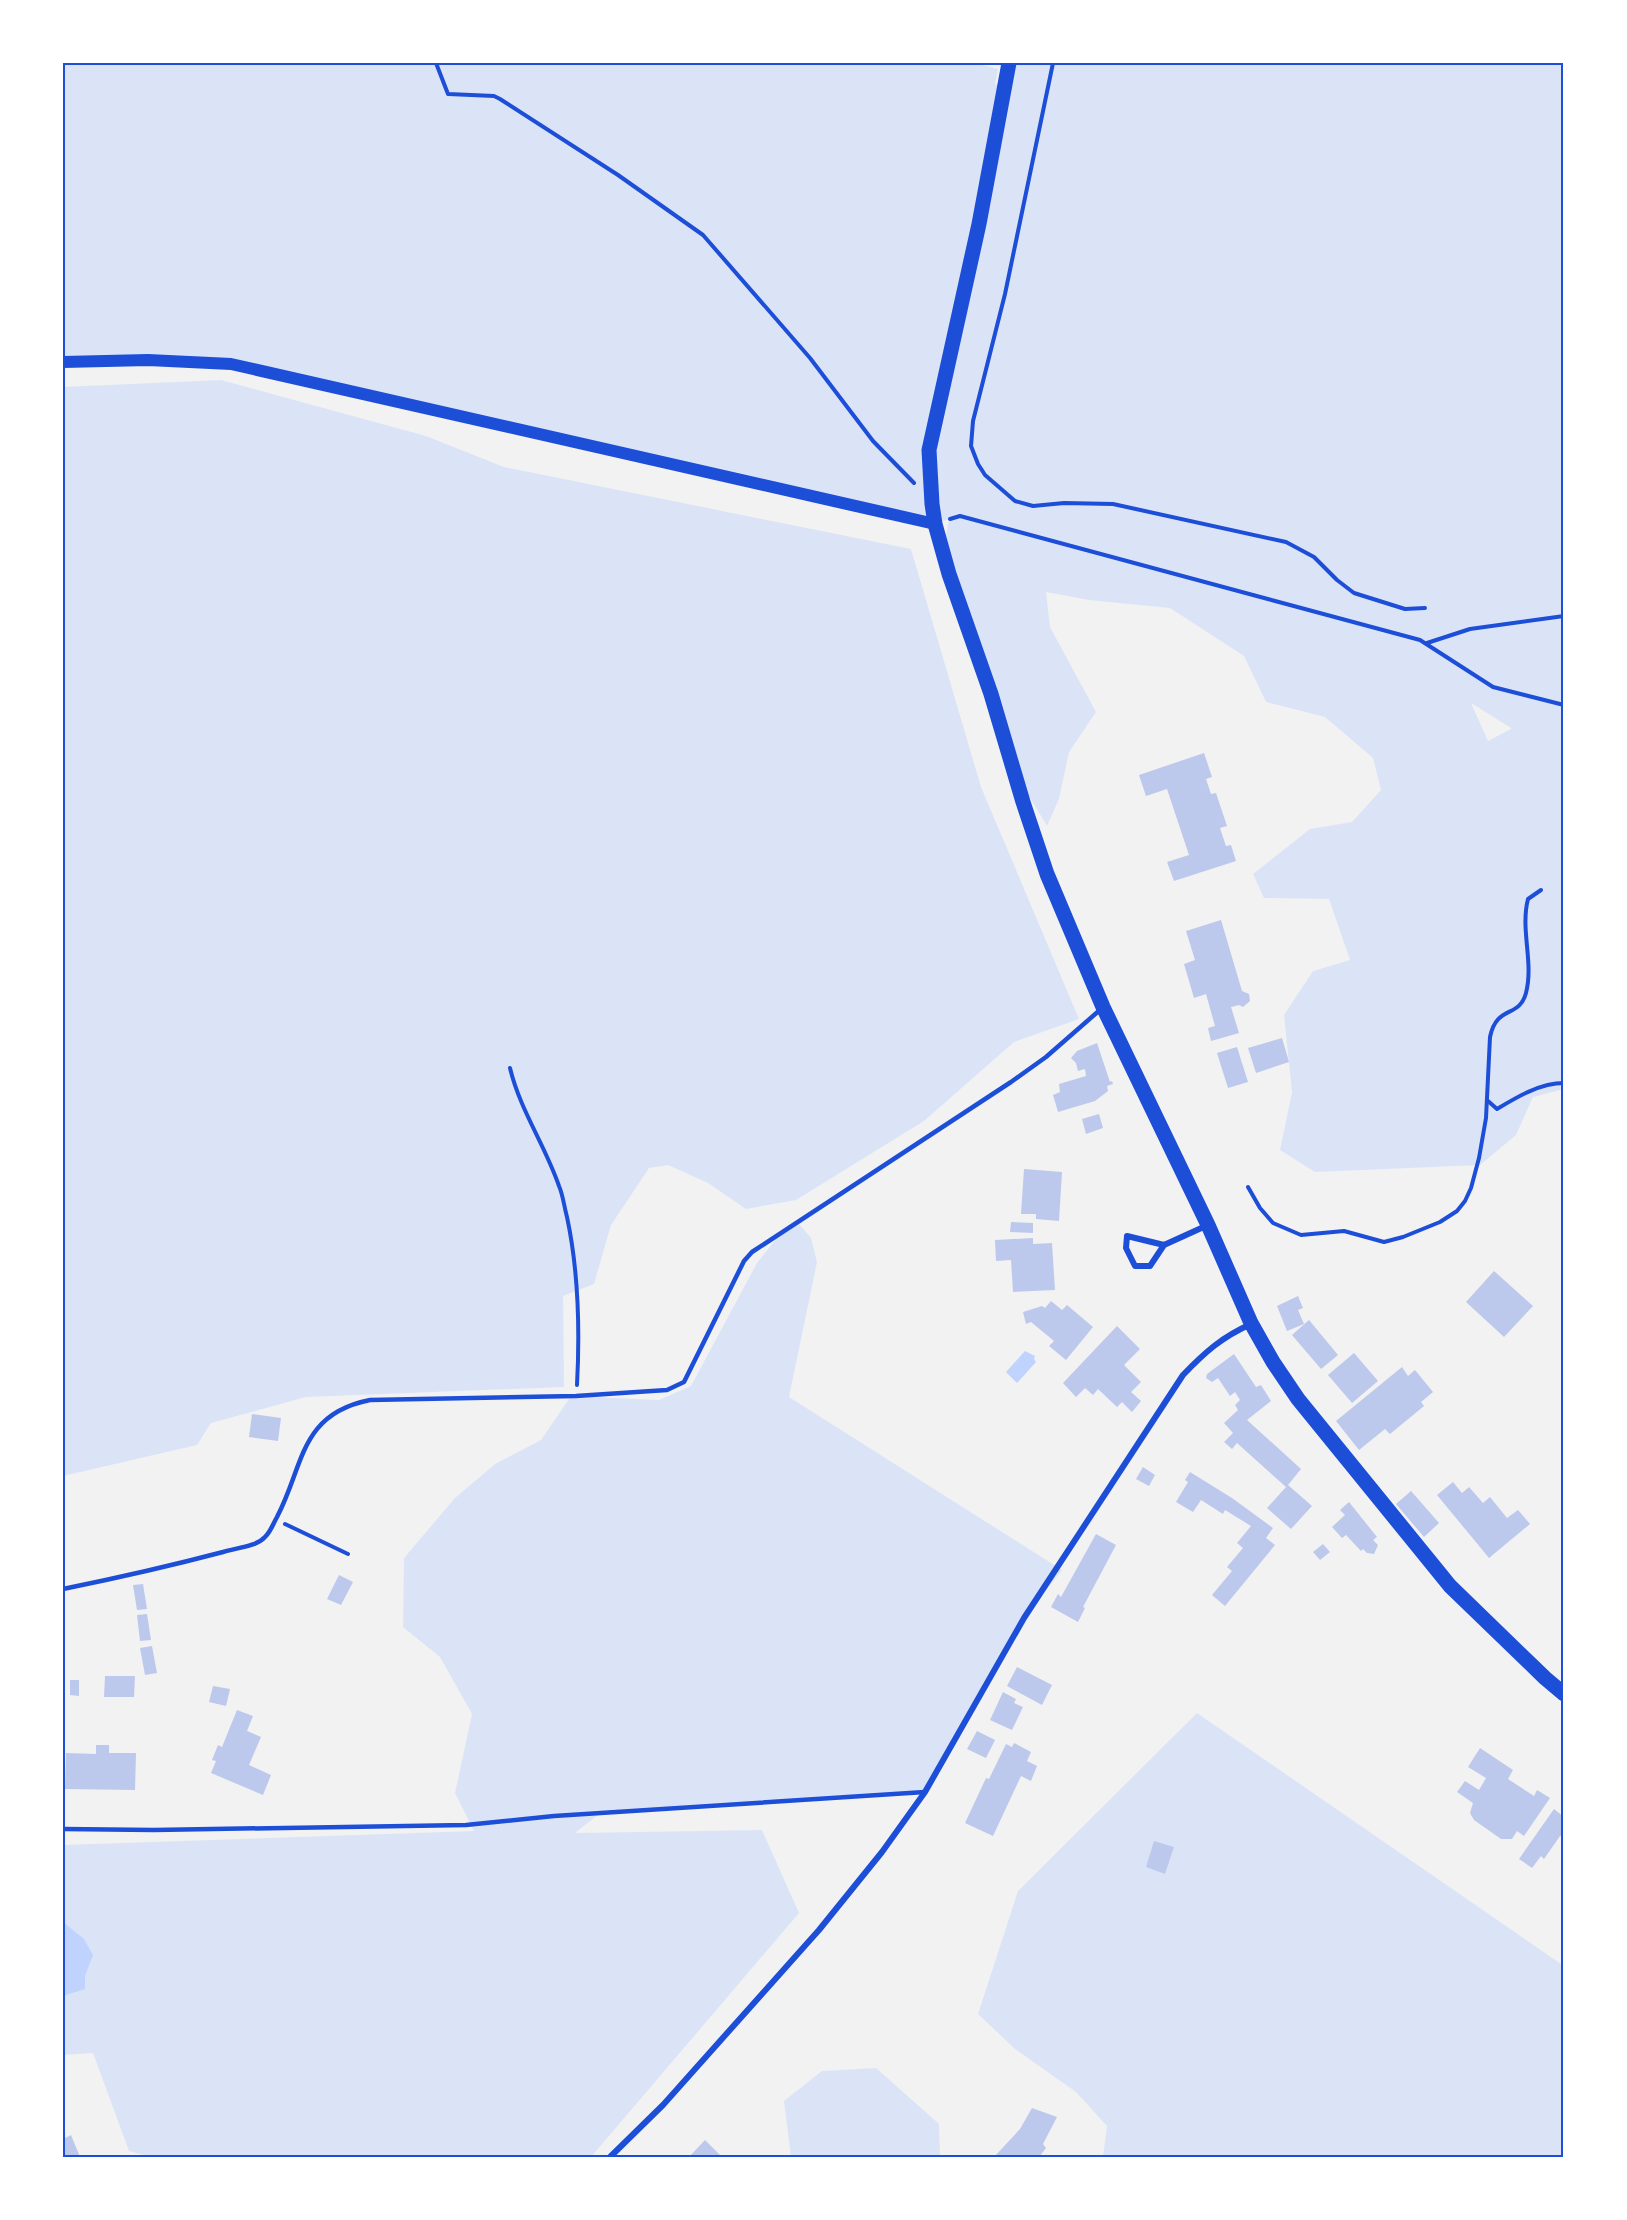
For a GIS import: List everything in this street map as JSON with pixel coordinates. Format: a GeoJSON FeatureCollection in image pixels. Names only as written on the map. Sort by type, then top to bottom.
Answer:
{"type":"FeatureCollection","features":[{"type":"Feature","properties":{"kind":"main road"},"geometry":{"type":"LineString","coordinates":[[1009,63],[979,224],[929,450],[935,524],[949,574],[991,694],[1044,864],[1103,1007],[1208,1225],[1251,1323],[1273,1362],[1298,1399],[1450,1586],[1564,1694]]}},
{"type":"Feature","properties":{"kind":"main road"},"geometry":{"type":"LineString","coordinates":[[63,362],[148,360],[231,364],[935,524]]}},
{"type":"Feature","properties":{"kind":"street"},"geometry":{"type":"LineString","coordinates":[[1164,1245],[1127,1236],[1125,1248],[1135,1266],[1150,1266],[1164,1245],[1208,1225]]}},
{"type":"Feature","properties":{"kind":"street"},"geometry":{"type":"LineString","coordinates":[[610,2157],[663,2105],[819,1930],[882,1852],[925,1792],[1024,1618],[1183,1376],[1205,1352],[1229,1334],[1251,1323]]}},
{"type":"Feature","properties":{"kind":"lane"},"geometry":{"type":"LineString","coordinates":[[63,1589],[145,1571],[255,1543],[264,1538],[276,1520],[307,1442],[318,1426],[342,1409],[356,1403],[370,1400],[576,1396],[667,1390],[684,1382],[744,1261],[752,1252],[1011,1082],[1046,1057],[1103,1007]]}},
{"type":"Feature","properties":{"kind":"lane"},"geometry":{"type":"LineString","coordinates":[[63,1829],[154,1830],[466,1824],[554,1816],[925,1792]]}},
{"type":"Feature","properties":{"kind":"path"},"geometry":{"type":"LineString","coordinates":[[436,63],[448,94],[494,96],[500,99],[618,175],[703,235],[810,358],[873,441],[903,470],[932,504]]}},
{"type":"Feature","properties":{"kind":"path"},"geometry":{"type":"LineString","coordinates":[[1053,63],[1005,294],[973,421],[971,446],[985,475],[1015,501],[1033,506],[1064,502],[1113,504],[1286,542],[1314,557],[1354,593],[1405,609],[1425,608]]}},
{"type":"Feature","properties":{"kind":"path"},"geometry":{"type":"LineString","coordinates":[[935,524],[960,516],[1427,644],[1493,687],[1564,705]]}},
{"type":"Feature","properties":{"kind":"path"},"geometry":{"type":"LineString","coordinates":[[1427,644],[1470,629],[1564,616]]}},
{"type":"Feature","properties":{"kind":"path"},"geometry":{"type":"LineString","coordinates":[[1248,1187],[1273,1223],[1292,1233],[1309,1236],[1344,1231],[1384,1242],[1440,1222],[1457,1211],[1471,1188],[1479,1158],[1487,1101],[1492,1027],[1501,1015],[1518,1008],[1523,1002],[1529,974],[1525,933],[1526,908],[1528,899],[1542,890]]}},
{"type":"Feature","properties":{"kind":"path"},"geometry":{"type":"LineString","coordinates":[[510,1068],[514,1088],[547,1155],[560,1188],[571,1237],[578,1287],[580,1327],[576,1396]]}},
{"type":"Feature","properties":{"kind":"path"},"geometry":{"type":"LineString","coordinates":[[1487,1101],[1497,1109],[1532,1090],[1564,1083]]}},
{"type":"Feature","properties":{"kind":"path"},"geometry":{"type":"LineString","coordinates":[[276,1520],[348,1554]]}},
{"type":"Feature","properties":{"kind":"shaded area"},"geometry":{"type":"Polygon","coordinates":[[[63,63],[974,63],[998,69],[995,84],[1003,86],[1009,63],[1564,63],[1564,1089],[1533,1097],[1516,1135],[1480,1165],[1315,1172],[1280,1150],[1292,1092],[1284,1015],[1313,971],[1350,960],[1329,899],[1264,898],[1253,874],[1310,829],[1352,822],[1381,790],[1373,758],[1325,717],[1266,702],[1244,656],[1170,608],[1089,600],[1046,592],[1050,627],[1096,712],[1069,752],[1059,799],[1047,826],[1006,758],[946,536],[949,519],[935,524],[231,364],[63,362],[63,63]],[[1471,703],[1488,741],[1511,728],[1471,703]]]}},
{"type":"Feature","properties":{"kind":"shaded area"},"geometry":{"type":"Polygon","coordinates":[[[221,380],[426,436],[504,467],[911,549],[981,787],[1079,1019],[1014,1042],[924,1121],[796,1200],[746,1209],[708,1183],[668,1165],[649,1168],[611,1225],[594,1284],[563,1296],[564,1387],[306,1397],[211,1423],[197,1445],[63,1476],[63,387],[221,380]]]}},
{"type":"Feature","properties":{"kind":"shaded area"},"geometry":{"type":"Polygon","coordinates":[[[799,1224],[811,1238],[817,1262],[789,1397],[1062,1570],[1024,1618],[925,1792],[599,1814],[575,1833],[762,1830],[799,1913],[591,2157],[151,2157],[129,2151],[93,2053],[63,2055],[63,1845],[474,1831],[455,1793],[472,1714],[440,1657],[403,1627],[404,1558],[455,1498],[495,1464],[541,1440],[571,1396],[659,1400],[691,1386],[757,1263],[776,1239],[799,1224]]]}},
{"type":"Feature","properties":{"kind":"shaded area"},"geometry":{"type":"Polygon","coordinates":[[[1197,1713],[1564,1966],[1564,2157],[1103,2157],[1107,2126],[1076,2092],[1015,2049],[978,2014],[1018,1891],[1197,1713]]]}},
{"type":"Feature","properties":{"kind":"shaded area"},"geometry":{"type":"Polygon","coordinates":[[[876,2068],[939,2124],[940,2157],[791,2157],[784,2101],[822,2071],[876,2068]]]}},
{"type":"Feature","properties":{"kind":"water"},"geometry":{"type":"Polygon","coordinates":[[[1025,1351],[1035,1356],[1036,1362],[1017,1383],[1006,1372],[1025,1351]]]}},
{"type":"Feature","properties":{"kind":"water"},"geometry":{"type":"Polygon","coordinates":[[[63,1922],[84,1939],[93,1955],[85,1976],[85,1989],[63,1996],[63,1922]]]}},
{"type":"Feature","properties":{"kind":"building"},"geometry":{"type":"Polygon","coordinates":[[[1204,753],[1212,777],[1206,779],[1211,794],[1216,793],[1227,826],[1220,828],[1226,846],[1231,845],[1236,861],[1174,881],[1167,862],[1189,855],[1167,789],[1146,796],[1139,775],[1204,753]]]}},
{"type":"Feature","properties":{"kind":"building"},"geometry":{"type":"Polygon","coordinates":[[[1221,920],[1242,991],[1249,994],[1250,1001],[1243,1007],[1239,1005],[1231,1007],[1239,1033],[1211,1041],[1208,1028],[1215,1026],[1206,994],[1194,998],[1184,964],[1195,960],[1186,931],[1221,920]]]}},
{"type":"Feature","properties":{"kind":"building"},"geometry":{"type":"Polygon","coordinates":[[[1282,1038],[1289,1062],[1256,1073],[1248,1048],[1282,1038]]]}},
{"type":"Feature","properties":{"kind":"building"},"geometry":{"type":"Polygon","coordinates":[[[1097,1043],[1110,1082],[1112,1081],[1113,1084],[1107,1086],[1108,1091],[1095,1101],[1058,1112],[1053,1095],[1060,1092],[1059,1084],[1086,1076],[1085,1069],[1078,1071],[1076,1063],[1071,1058],[1077,1051],[1097,1043]]]}},
{"type":"Feature","properties":{"kind":"building"},"geometry":{"type":"Polygon","coordinates":[[[1237,1047],[1248,1082],[1228,1088],[1217,1053],[1237,1047]]]}},
{"type":"Feature","properties":{"kind":"building"},"geometry":{"type":"Polygon","coordinates":[[[1099,1114],[1103,1128],[1086,1134],[1082,1119],[1099,1114]]]}},
{"type":"Feature","properties":{"kind":"building"},"geometry":{"type":"Polygon","coordinates":[[[1024,1169],[1062,1172],[1059,1221],[1036,1219],[1036,1214],[1021,1214],[1024,1169]]]}},
{"type":"Feature","properties":{"kind":"building"},"geometry":{"type":"Polygon","coordinates":[[[1011,1222],[1033,1223],[1033,1233],[1010,1232],[1011,1222]]]}},
{"type":"Feature","properties":{"kind":"building"},"geometry":{"type":"Polygon","coordinates":[[[1033,1238],[1033,1244],[1052,1243],[1055,1290],[1013,1292],[1011,1260],[996,1261],[995,1240],[1033,1238]]]}},
{"type":"Feature","properties":{"kind":"building"},"geometry":{"type":"Polygon","coordinates":[[[1494,1271],[1533,1306],[1504,1337],[1466,1302],[1494,1271]]]}},
{"type":"Feature","properties":{"kind":"building"},"geometry":{"type":"Polygon","coordinates":[[[1298,1296],[1303,1308],[1298,1310],[1304,1324],[1287,1331],[1277,1306],[1298,1296]]]}},
{"type":"Feature","properties":{"kind":"building"},"geometry":{"type":"Polygon","coordinates":[[[1051,1301],[1062,1310],[1067,1305],[1093,1327],[1066,1360],[1049,1346],[1054,1341],[1031,1322],[1026,1324],[1023,1312],[1042,1306],[1045,1308],[1051,1301]]]}},
{"type":"Feature","properties":{"kind":"building"},"geometry":{"type":"Polygon","coordinates":[[[1309,1320],[1338,1355],[1321,1369],[1292,1335],[1309,1320]]]}},
{"type":"Feature","properties":{"kind":"building"},"geometry":{"type":"Polygon","coordinates":[[[1117,1326],[1140,1349],[1124,1365],[1141,1382],[1131,1392],[1141,1401],[1132,1412],[1122,1402],[1117,1407],[1098,1389],[1093,1395],[1085,1388],[1076,1397],[1063,1383],[1117,1326]]]}},
{"type":"Feature","properties":{"kind":"building"},"geometry":{"type":"Polygon","coordinates":[[[1354,1353],[1378,1381],[1352,1403],[1328,1375],[1354,1353]]]}},
{"type":"Feature","properties":{"kind":"building"},"geometry":{"type":"Polygon","coordinates":[[[1234,1354],[1256,1387],[1261,1385],[1271,1401],[1247,1420],[1301,1469],[1288,1485],[1312,1506],[1291,1529],[1267,1508],[1286,1487],[1237,1443],[1232,1449],[1224,1442],[1233,1433],[1224,1423],[1238,1410],[1235,1405],[1240,1400],[1235,1392],[1230,1396],[1218,1378],[1212,1382],[1206,1378],[1207,1374],[1234,1354]]]}},
{"type":"Feature","properties":{"kind":"building"},"geometry":{"type":"Polygon","coordinates":[[[1402,1367],[1408,1376],[1415,1370],[1433,1392],[1421,1402],[1424,1406],[1390,1434],[1385,1429],[1359,1450],[1336,1421],[1402,1367]]]}},
{"type":"Feature","properties":{"kind":"building"},"geometry":{"type":"Polygon","coordinates":[[[252,1414],[281,1418],[278,1441],[249,1437],[252,1414]]]}},
{"type":"Feature","properties":{"kind":"building"},"geometry":{"type":"Polygon","coordinates":[[[1143,1467],[1155,1475],[1149,1486],[1136,1479],[1143,1467]]]}},
{"type":"Feature","properties":{"kind":"building"},"geometry":{"type":"Polygon","coordinates":[[[1190,1472],[1232,1498],[1273,1528],[1266,1538],[1275,1545],[1225,1606],[1212,1595],[1232,1571],[1227,1567],[1243,1548],[1237,1543],[1251,1526],[1225,1510],[1223,1514],[1201,1500],[1193,1512],[1176,1502],[1188,1482],[1185,1480],[1190,1472]]]}},
{"type":"Feature","properties":{"kind":"building"},"geometry":{"type":"Polygon","coordinates":[[[1453,1482],[1462,1493],[1469,1487],[1483,1503],[1490,1497],[1507,1518],[1518,1510],[1530,1524],[1489,1558],[1437,1495],[1453,1482]]]}},
{"type":"Feature","properties":{"kind":"building"},"geometry":{"type":"Polygon","coordinates":[[[1411,1491],[1439,1523],[1424,1537],[1396,1504],[1411,1491]]]}},
{"type":"Feature","properties":{"kind":"building"},"geometry":{"type":"Polygon","coordinates":[[[1349,1502],[1377,1537],[1373,1540],[1378,1545],[1374,1554],[1367,1553],[1363,1549],[1361,1551],[1346,1535],[1342,1538],[1332,1527],[1345,1515],[1340,1510],[1349,1502]]]}},
{"type":"Feature","properties":{"kind":"building"},"geometry":{"type":"Polygon","coordinates":[[[1096,1534],[1116,1545],[1083,1607],[1085,1608],[1078,1622],[1051,1607],[1058,1594],[1061,1597],[1096,1534]]]}},
{"type":"Feature","properties":{"kind":"building"},"geometry":{"type":"Polygon","coordinates":[[[1323,1544],[1330,1552],[1320,1560],[1313,1552],[1323,1544]]]}},
{"type":"Feature","properties":{"kind":"building"},"geometry":{"type":"Polygon","coordinates":[[[339,1575],[353,1582],[341,1605],[327,1599],[339,1575]]]}},
{"type":"Feature","properties":{"kind":"building"},"geometry":{"type":"Polygon","coordinates":[[[143,1584],[147,1609],[137,1610],[133,1585],[143,1584]]]}},
{"type":"Feature","properties":{"kind":"building"},"geometry":{"type":"Polygon","coordinates":[[[147,1614],[151,1640],[140,1641],[137,1615],[147,1614]]]}},
{"type":"Feature","properties":{"kind":"building"},"geometry":{"type":"Polygon","coordinates":[[[152,1646],[157,1673],[145,1675],[140,1648],[152,1646]]]}},
{"type":"Feature","properties":{"kind":"building"},"geometry":{"type":"Polygon","coordinates":[[[1017,1667],[1052,1685],[1042,1705],[1007,1686],[1017,1667]]]}},
{"type":"Feature","properties":{"kind":"building"},"geometry":{"type":"Polygon","coordinates":[[[105,1676],[135,1676],[134,1697],[104,1697],[105,1676]]]}},
{"type":"Feature","properties":{"kind":"building"},"geometry":{"type":"Polygon","coordinates":[[[70,1680],[79,1680],[79,1696],[70,1695],[70,1680]]]}},
{"type":"Feature","properties":{"kind":"building"},"geometry":{"type":"Polygon","coordinates":[[[213,1686],[230,1689],[226,1706],[209,1702],[213,1686]]]}},
{"type":"Feature","properties":{"kind":"building"},"geometry":{"type":"Polygon","coordinates":[[[1003,1692],[1016,1699],[1014,1703],[1023,1707],[1012,1730],[990,1720],[1003,1692]]]}},
{"type":"Feature","properties":{"kind":"building"},"geometry":{"type":"Polygon","coordinates":[[[237,1710],[253,1716],[247,1731],[261,1737],[249,1765],[271,1775],[263,1795],[211,1773],[216,1761],[212,1760],[218,1745],[222,1747],[237,1710]]]}},
{"type":"Feature","properties":{"kind":"building"},"geometry":{"type":"Polygon","coordinates":[[[977,1731],[995,1740],[986,1758],[967,1749],[977,1731]]]}},
{"type":"Feature","properties":{"kind":"building"},"geometry":{"type":"Polygon","coordinates":[[[1014,1743],[1031,1752],[1027,1761],[1037,1766],[1031,1781],[1021,1776],[993,1836],[965,1823],[986,1778],[989,1779],[1006,1744],[1012,1747],[1014,1743]]]}},
{"type":"Feature","properties":{"kind":"building"},"geometry":{"type":"Polygon","coordinates":[[[96,1745],[109,1745],[109,1753],[136,1753],[135,1790],[65,1789],[66,1753],[96,1754],[96,1745]]]}},
{"type":"Feature","properties":{"kind":"building"},"geometry":{"type":"Polygon","coordinates":[[[1480,1748],[1513,1770],[1508,1779],[1534,1796],[1537,1790],[1550,1798],[1524,1836],[1517,1831],[1512,1839],[1501,1839],[1474,1820],[1470,1813],[1473,1803],[1457,1792],[1465,1781],[1479,1790],[1486,1778],[1468,1767],[1480,1748]]]}},
{"type":"Feature","properties":{"kind":"building"},"geometry":{"type":"Polygon","coordinates":[[[1554,1809],[1564,1817],[1564,1838],[1560,1836],[1544,1859],[1541,1856],[1532,1868],[1519,1859],[1554,1809]]]}},
{"type":"Feature","properties":{"kind":"building"},"geometry":{"type":"Polygon","coordinates":[[[1154,1841],[1174,1847],[1165,1874],[1146,1867],[1154,1841]]]}},
{"type":"Feature","properties":{"kind":"building"},"geometry":{"type":"Polygon","coordinates":[[[1032,2108],[1057,2117],[1043,2144],[1046,2148],[1039,2157],[994,2157],[1020,2129],[1032,2108]]]}},
{"type":"Feature","properties":{"kind":"building"},"geometry":{"type":"Polygon","coordinates":[[[71,2135],[80,2157],[63,2157],[63,2139],[71,2135]]]}},
{"type":"Feature","properties":{"kind":"building"},"geometry":{"type":"Polygon","coordinates":[[[705,2140],[722,2157],[689,2157],[705,2140]]]}}]}
